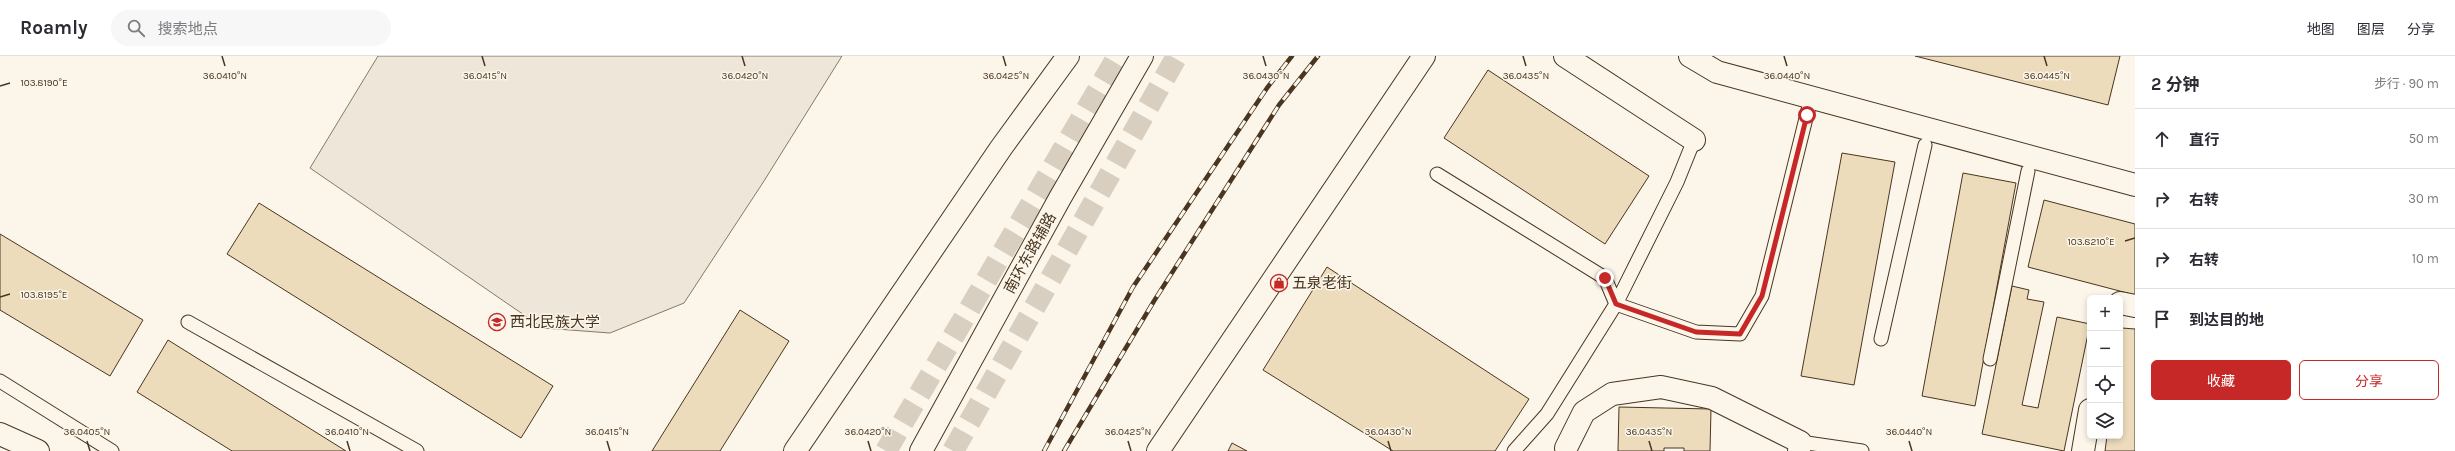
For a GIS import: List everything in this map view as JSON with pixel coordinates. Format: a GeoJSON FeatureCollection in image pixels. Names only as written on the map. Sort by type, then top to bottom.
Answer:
{"type":"FeatureCollection","features":[{"type":"Feature","properties":{"kind":"street"},"geometry":{"type":"LineString","coordinates":[[795,451],[1001,148],[1068,56]]}},
{"type":"Feature","properties":{"kind":"street","name":"南环东路辅路"},"geometry":{"type":"LineString","coordinates":[[921,451],[1060,198],[1142,56]]}},
{"type":"Feature","properties":{"kind":"street"},"geometry":{"type":"LineString","coordinates":[[1158,451],[1424,56]]}},
{"type":"Feature","properties":{"kind":"street"},"geometry":{"type":"LineString","coordinates":[[1564,56],[1694,140]]}},
{"type":"Feature","properties":{"kind":"street"},"geometry":{"type":"LineString","coordinates":[[1690,56],[1717,72],[2135,185]]}},
{"type":"Feature","properties":{"kind":"street"},"geometry":{"type":"LineString","coordinates":[[2123,304],[2135,306]]}},
{"type":"Feature","properties":{"kind":"street"},"geometry":{"type":"LineString","coordinates":[[1566,448],[1584,412],[1612,394],[1661,387],[1712,398],[1800,447]]}},
{"type":"Feature","properties":{"kind":"street"},"geometry":{"type":"LineString","coordinates":[[2083,451],[2087,428]]}},
{"type":"Feature","properties":{"kind":"street"},"geometry":{"type":"LineString","coordinates":[[0,434],[38,451]]}},
{"type":"Feature","properties":{"kind":"lane"},"geometry":{"type":"LineString","coordinates":[[1437,174],[1605,278],[1616,304],[1696,332],[1740,334],[1762,296],[1811,98]]}},
{"type":"Feature","properties":{"kind":"lane"},"geometry":{"type":"LineString","coordinates":[[1514,451],[1546,414],[1616,304],[1677,182],[1694,140]]}},
{"type":"Feature","properties":{"kind":"lane"},"geometry":{"type":"LineString","coordinates":[[1881,339],[1926,145]]}},
{"type":"Feature","properties":{"kind":"lane"},"geometry":{"type":"LineString","coordinates":[[1990,359],[2028,171]]}},
{"type":"Feature","properties":{"kind":"lane"},"geometry":{"type":"LineString","coordinates":[[188,322],[417,451]]}},
{"type":"Feature","properties":{"kind":"lane"},"geometry":{"type":"LineString","coordinates":[[0,381],[112,451]]}},
{"type":"Feature","properties":{"kind":"lane"},"geometry":{"type":"LineString","coordinates":[[1800,447],[1862,451]]}},
{"type":"Feature","properties":{"kind":"shaded area"},"geometry":{"type":"Polygon","coordinates":[[[378,56],[842,56],[764,181],[684,303],[610,333],[543,328],[310,168],[378,56]]]}},
{"type":"Feature","properties":{"kind":"building"},"geometry":{"type":"Polygon","coordinates":[[[1915,56],[2120,56],[2108,105],[1915,56]]]}},
{"type":"Feature","properties":{"kind":"building"},"geometry":{"type":"Polygon","coordinates":[[[1488,70],[1649,176],[1605,244],[1444,138],[1488,70]]]}},
{"type":"Feature","properties":{"kind":"building"},"geometry":{"type":"Polygon","coordinates":[[[1842,153],[1895,162],[1854,385],[1801,376],[1842,153]]]}},
{"type":"Feature","properties":{"kind":"building"},"geometry":{"type":"Polygon","coordinates":[[[1963,173],[2016,183],[1975,406],[1922,396],[1963,173]]]}},
{"type":"Feature","properties":{"kind":"building"},"geometry":{"type":"Polygon","coordinates":[[[2044,200],[2135,224],[2135,295],[2028,267],[2044,200]]]}},
{"type":"Feature","properties":{"kind":"building"},"geometry":{"type":"Polygon","coordinates":[[[259,203],[553,386],[521,438],[227,254],[259,203]]]}},
{"type":"Feature","properties":{"kind":"building"},"geometry":{"type":"Polygon","coordinates":[[[0,234],[143,320],[110,376],[0,310],[0,234]]]}},
{"type":"Feature","properties":{"kind":"building"},"geometry":{"type":"Polygon","coordinates":[[[1327,267],[1529,399],[1495,451],[1393,451],[1263,370],[1327,267]]]}},
{"type":"Feature","properties":{"kind":"building"},"geometry":{"type":"Polygon","coordinates":[[[2012,286],[2029,290],[2027,299],[2044,302],[2022,405],[2038,408],[2057,317],[2087,323],[2087,339],[2064,451],[1982,434],[2012,286]]]}},
{"type":"Feature","properties":{"kind":"building"},"geometry":{"type":"Polygon","coordinates":[[[740,310],[789,341],[720,451],[652,451],[740,310]]]}},
{"type":"Feature","properties":{"kind":"building"},"geometry":{"type":"Polygon","coordinates":[[[2123,328],[2135,329],[2135,451],[2105,451],[2107,439],[2123,439],[2123,328]]]}},
{"type":"Feature","properties":{"kind":"building"},"geometry":{"type":"Polygon","coordinates":[[[168,340],[346,451],[232,451],[137,392],[168,340]]]}},
{"type":"Feature","properties":{"kind":"building"},"geometry":{"type":"Polygon","coordinates":[[[1619,407],[1711,409],[1710,451],[1684,451],[1684,448],[1664,448],[1664,451],[1618,451],[1619,407]]]}},
{"type":"Feature","properties":{"kind":"building"},"geometry":{"type":"Polygon","coordinates":[[[1232,443],[1247,451],[1228,451],[1232,443]]]}},
{"type":"Feature","properties":{"kind":"tunnel"},"geometry":{"type":"LineString","coordinates":[[886,451],[1118,56]]}},
{"type":"Feature","properties":{"kind":"tunnel"},"geometry":{"type":"LineString","coordinates":[[953,451],[1177,56]]}},
{"type":"Feature","properties":{"kind":"railway"},"geometry":{"type":"LineString","coordinates":[[1044,451],[1133,287],[1267,88],[1292,56]]}},
{"type":"Feature","properties":{"kind":"railway"},"geometry":{"type":"LineString","coordinates":[[1064,451],[1154,301],[1279,105],[1318,56]]}},
{"type":"Feature","properties":{"kind":"place","name":"五泉老街"},"geometry":{"type":"Point","coordinates":[1279,283]}},
{"type":"Feature","properties":{"kind":"place","name":"西北民族大学"},"geometry":{"type":"Point","coordinates":[497,322]}},
{"type":"Feature","properties":{"kind":"route"},"geometry":{"type":"LineString","coordinates":[[1605,278],[1616,304],[1696,332],[1740,334],[1762,296],[1807,115]]}}]}
